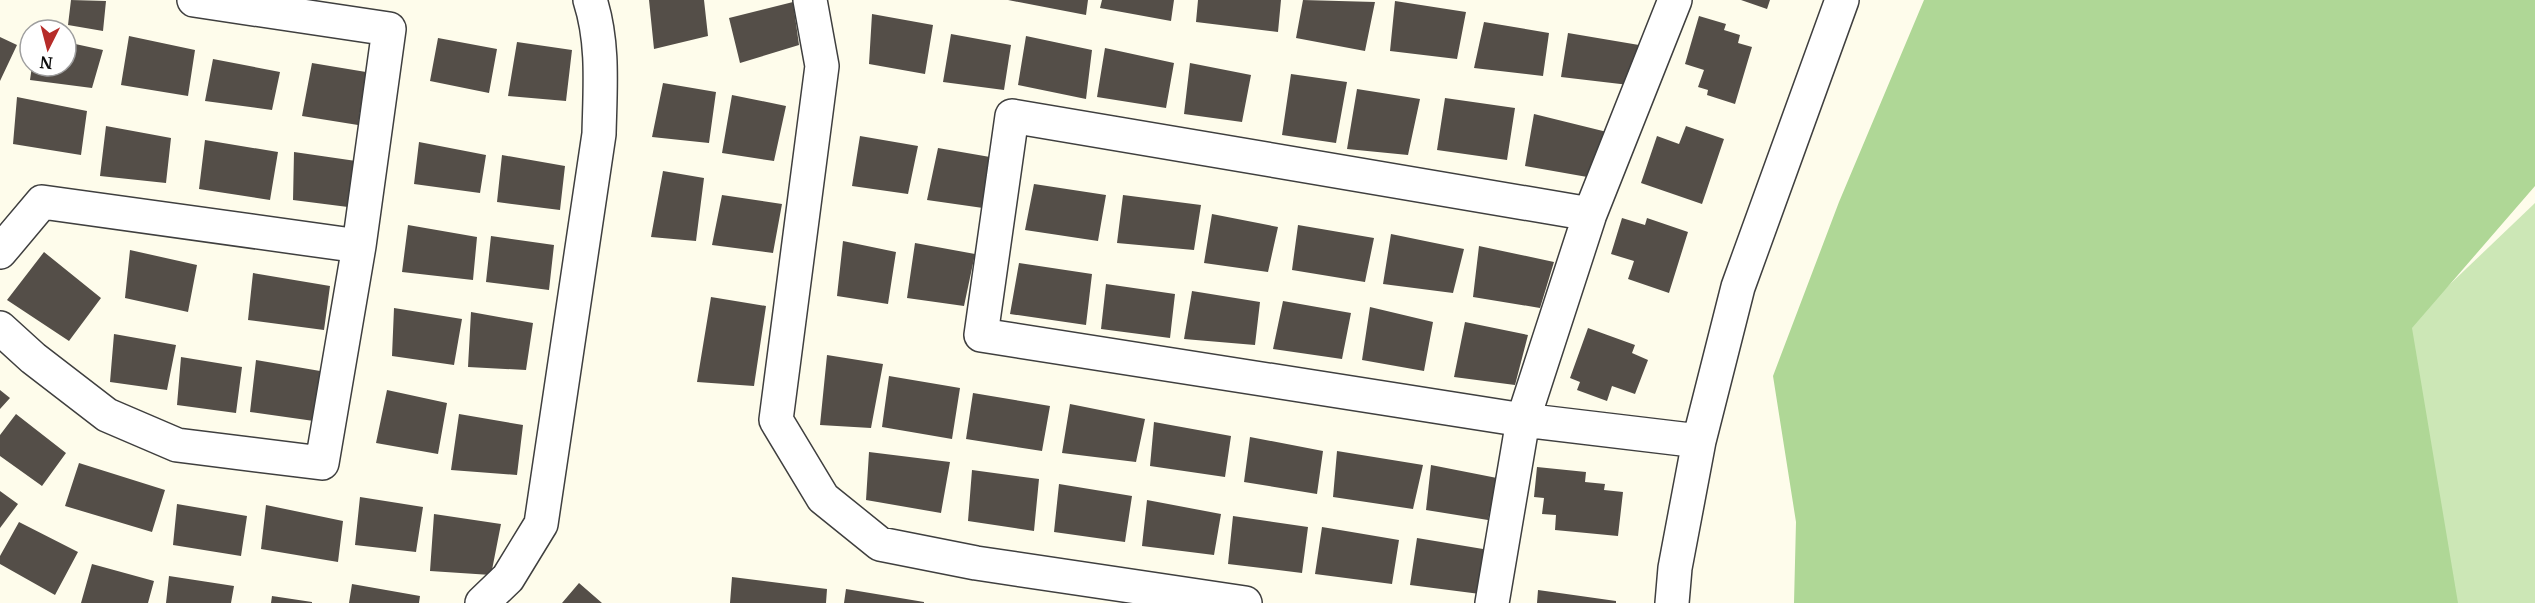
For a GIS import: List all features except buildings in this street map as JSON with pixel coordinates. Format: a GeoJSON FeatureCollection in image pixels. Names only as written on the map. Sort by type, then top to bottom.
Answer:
{"type":"FeatureCollection","features":[{"type":"Feature","properties":{"kind":"street"},"geometry":{"type":"LineString","coordinates":[[0,328],[33,358],[107,415],[177,445],[322,463],[360,246],[388,29],[194,0]]}},
{"type":"Feature","properties":{"kind":"street"},"geometry":{"type":"LineString","coordinates":[[483,603],[508,578],[541,524],[599,134],[601,75],[596,19],[590,0]]}},
{"type":"Feature","properties":{"kind":"street"},"geometry":{"type":"LineString","coordinates":[[810,0],[822,66],[777,420],[824,498],[880,544],[975,563],[1245,603]]}},
{"type":"Feature","properties":{"kind":"street"},"geometry":{"type":"LineString","coordinates":[[1491,603],[1522,420],[1590,214],[1676,0]]}},
{"type":"Feature","properties":{"kind":"street"},"geometry":{"type":"LineString","coordinates":[[1672,603],[1675,568],[1699,441],[1737,287],[1842,0]]}},
{"type":"Feature","properties":{"kind":"street"},"geometry":{"type":"LineString","coordinates":[[1590,214],[1012,116],[981,335],[1522,420],[1699,441]]}},
{"type":"Feature","properties":{"kind":"street"},"geometry":{"type":"LineString","coordinates":[[0,252],[42,202],[360,246]]}},
{"type":"Feature","properties":{"kind":"green space"},"geometry":{"type":"Polygon","coordinates":[[[1924,0],[2535,0],[2535,186],[2412,328],[2458,603],[1794,603],[1796,522],[1773,376],[1839,202],[1924,0]]]}},
{"type":"Feature","properties":{"kind":"green space"},"geometry":{"type":"Polygon","coordinates":[[[2535,203],[2535,603],[2448,603],[2401,331],[2535,203]]]}}]}
